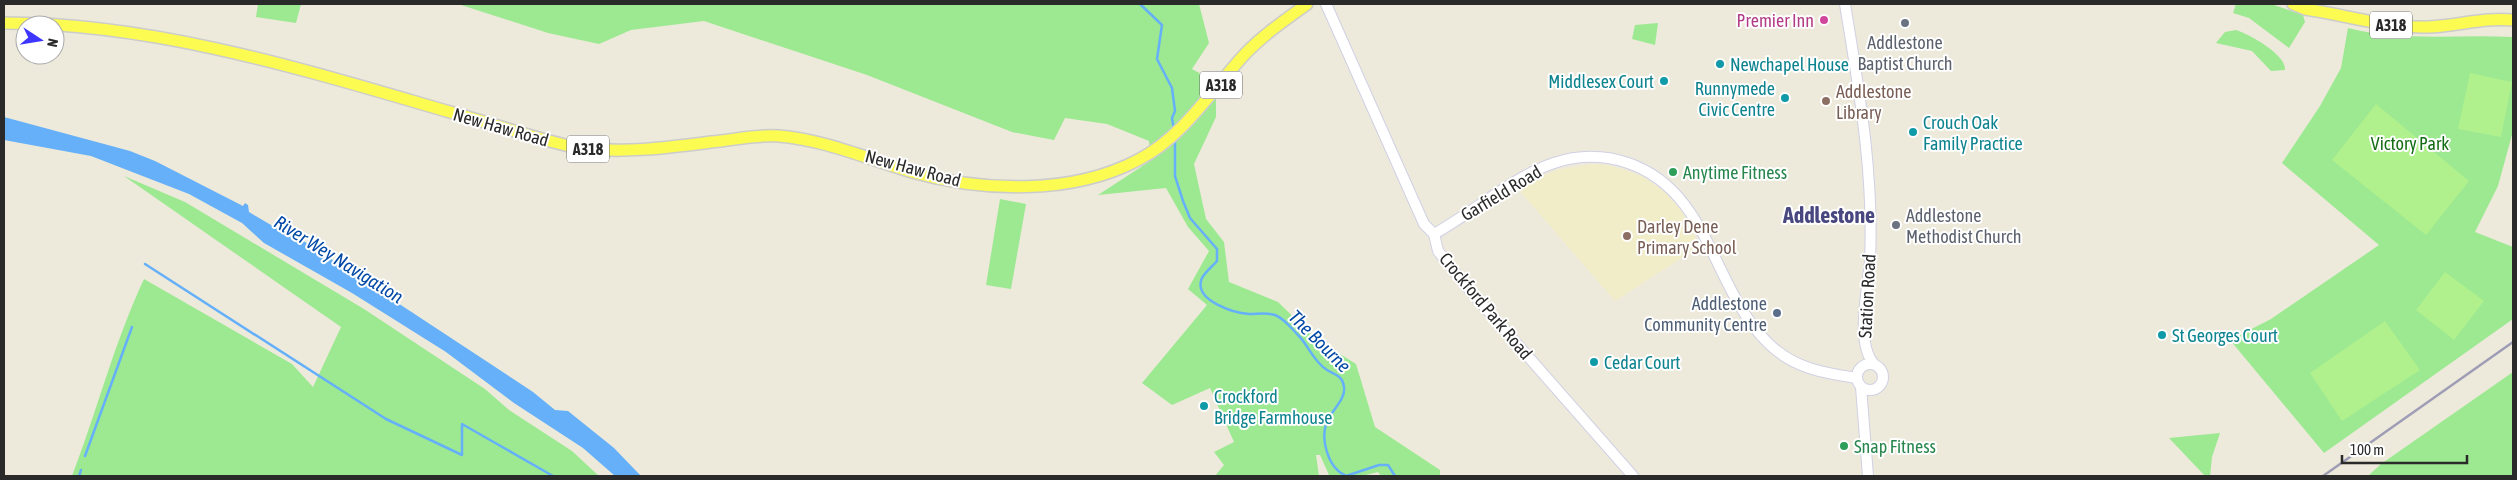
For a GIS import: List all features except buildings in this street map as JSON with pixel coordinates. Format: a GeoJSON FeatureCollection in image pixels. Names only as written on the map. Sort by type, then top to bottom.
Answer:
{"type":"FeatureCollection","features":[{"type":"Feature","properties":{"kind":"main road","name":"New Haw Road"},"geometry":{"type":"LineString","coordinates":[[4,23],[48,24],[114,31],[262,59],[551,142],[590,150],[660,148],[756,136],[780,136],[834,146],[930,176],[987,185],[1028,186],[1067,182],[1120,168],[1145,157],[1195,114],[1256,44],[1307,4]]}},
{"type":"Feature","properties":{"kind":"main road","name":"A318"},"geometry":{"type":"LineString","coordinates":[[2293,4],[2397,26],[2428,27],[2490,19],[2513,20]]}},
{"type":"Feature","properties":{"kind":"main road","name":"A318"},"geometry":{"type":"LineString","coordinates":[[2470,22],[2513,26]]}},
{"type":"Feature","properties":{"kind":"street","name":"Crockford Park Road"},"geometry":{"type":"LineString","coordinates":[[1326,4],[1421,218],[1434,234],[1438,251],[1461,280],[1633,476]]}},
{"type":"Feature","properties":{"kind":"street","name":"Station Road"},"geometry":{"type":"LineString","coordinates":[[1845,4],[1863,115],[1871,186],[1870,261],[1864,340],[1868,365]]}},
{"type":"Feature","properties":{"kind":"street","name":"Garfield Road"},"geometry":{"type":"LineString","coordinates":[[1434,234],[1544,166],[1581,157],[1605,157],[1625,162],[1657,176],[1686,204],[1741,306],[1768,344],[1804,368],[1859,382]]}},
{"type":"Feature","properties":{"kind":"street"},"geometry":{"type":"LineString","coordinates":[[1864,413],[1872,390],[1880,386],[1883,378],[1881,370],[1868,365],[1858,372],[1864,413],[1868,476]]}},
{"type":"Feature","properties":{"kind":"street"},"geometry":{"type":"LineString","coordinates":[[1859,382],[1872,390]]}},
{"type":"Feature","properties":{"kind":"shaded area","name":"Darley Dene Primary School"},"geometry":{"type":"Polygon","coordinates":[[[1593,164],[1608,165],[1642,176],[1665,192],[1681,210],[1700,246],[1615,301],[1519,190],[1536,179],[1557,170],[1593,164]]]}},
{"type":"Feature","properties":{"kind":"green space"},"geometry":{"type":"Polygon","coordinates":[[[258,4],[301,4],[296,23],[256,17],[258,4]]]}},
{"type":"Feature","properties":{"kind":"green space"},"geometry":{"type":"Polygon","coordinates":[[[458,4],[1199,4],[1209,43],[1192,69],[1203,75],[1216,73],[1216,117],[1194,164],[1206,219],[1224,242],[1229,282],[1278,302],[1316,339],[1356,364],[1375,427],[1440,470],[1440,476],[1381,476],[1378,472],[1362,476],[1334,476],[1329,475],[1320,455],[1316,455],[1319,476],[1215,476],[1224,465],[1214,452],[1234,442],[1210,388],[1172,405],[1142,383],[1207,305],[1188,289],[1209,251],[1188,227],[1166,188],[1098,195],[1150,161],[1149,141],[1107,124],[1065,118],[1054,140],[1012,132],[867,75],[704,21],[631,30],[599,44],[548,33],[458,4]]]}},
{"type":"Feature","properties":{"kind":"green space"},"geometry":{"type":"Polygon","coordinates":[[[2236,4],[2271,4],[2303,15],[2305,22],[2289,48],[2249,18],[2233,13],[2236,4]]]}},
{"type":"Feature","properties":{"kind":"green space"},"geometry":{"type":"Polygon","coordinates":[[[1658,23],[1655,45],[1632,39],[1635,25],[1658,23]]]}},
{"type":"Feature","properties":{"kind":"green space","name":"Victory Park"},"geometry":{"type":"Polygon","coordinates":[[[2348,28],[2389,35],[2513,37],[2513,131],[2498,186],[2475,232],[2513,247],[2513,319],[2324,453],[2230,340],[2271,319],[2379,245],[2282,163],[2320,106],[2341,68],[2348,28]]]}},
{"type":"Feature","properties":{"kind":"green space"},"geometry":{"type":"Polygon","coordinates":[[[2236,30],[2258,40],[2274,52],[2284,64],[2285,70],[2271,71],[2252,51],[2216,43],[2225,32],[2236,30]]]}},
{"type":"Feature","properties":{"kind":"green space"},"geometry":{"type":"Polygon","coordinates":[[[2470,73],[2512,82],[2501,137],[2458,129],[2470,73]]]}},
{"type":"Feature","properties":{"kind":"green space"},"geometry":{"type":"Polygon","coordinates":[[[2376,104],[2469,181],[2426,235],[2332,160],[2376,104]]]}},
{"type":"Feature","properties":{"kind":"green space"},"geometry":{"type":"Polygon","coordinates":[[[124,176],[185,202],[364,309],[485,389],[509,410],[572,451],[599,476],[72,476],[115,352],[144,279],[292,364],[313,387],[341,327],[124,176]]]}},
{"type":"Feature","properties":{"kind":"green space"},"geometry":{"type":"Polygon","coordinates":[[[1000,199],[1026,204],[1011,289],[986,285],[1000,199]]]}},
{"type":"Feature","properties":{"kind":"green space"},"geometry":{"type":"Polygon","coordinates":[[[2445,272],[2484,301],[2454,340],[2416,310],[2445,272]]]}},
{"type":"Feature","properties":{"kind":"green space"},"geometry":{"type":"Polygon","coordinates":[[[2385,321],[2420,370],[2342,421],[2310,373],[2385,321]]]}},
{"type":"Feature","properties":{"kind":"green space"},"geometry":{"type":"Polygon","coordinates":[[[2513,372],[2513,476],[2368,476],[2381,464],[2513,372]]]}},
{"type":"Feature","properties":{"kind":"green space"},"geometry":{"type":"Polygon","coordinates":[[[2220,433],[2212,457],[2210,476],[2205,476],[2169,438],[2220,433]]]}},
{"type":"Feature","properties":{"kind":"water","name":"River Wey Navigation"},"geometry":{"type":"Polygon","coordinates":[[[4,117],[130,151],[155,161],[243,206],[245,203],[248,205],[249,212],[288,235],[299,238],[533,392],[555,410],[568,411],[614,448],[641,476],[615,476],[583,448],[514,403],[446,352],[352,293],[264,243],[242,223],[189,194],[91,156],[4,140],[4,117]]]}},
{"type":"Feature","properties":{"kind":"waterway","name":"The Bourne"},"geometry":{"type":"LineString","coordinates":[[1140,4],[1162,25],[1157,59],[1172,88],[1175,111],[1172,118],[1174,130]]}},
{"type":"Feature","properties":{"kind":"waterway","name":"The Bourne"},"geometry":{"type":"LineString","coordinates":[[1175,138],[1175,176],[1183,201],[1190,218],[1217,249],[1217,261],[1205,273],[1201,281],[1201,288],[1204,294],[1218,305],[1234,311],[1249,314],[1272,314],[1288,324],[1302,339],[1318,362],[1338,376],[1343,383],[1343,396],[1328,420],[1324,435],[1327,452],[1334,466],[1346,476],[1379,465],[1388,465],[1395,476]]}},
{"type":"Feature","properties":{"kind":"waterway"},"geometry":{"type":"LineString","coordinates":[[145,264],[386,419],[462,455],[462,424],[553,476]]}},
{"type":"Feature","properties":{"kind":"waterway"},"geometry":{"type":"LineString","coordinates":[[85,456],[132,327]]}},
{"type":"Feature","properties":{"kind":"waterway"},"geometry":{"type":"LineString","coordinates":[[79,476],[81,470]]}},
{"type":"Feature","properties":{"kind":"railway"},"geometry":{"type":"LineString","coordinates":[[2323,476],[2513,342]]}},
{"type":"Feature","properties":{"kind":"place","name":"Premier Inn"},"geometry":{"type":"Point","coordinates":[1824,20]}},
{"type":"Feature","properties":{"kind":"place","name":"Addlestone Baptist Church"},"geometry":{"type":"Point","coordinates":[1905,23]}},
{"type":"Feature","properties":{"kind":"place","name":"Newchapel House"},"geometry":{"type":"Point","coordinates":[1720,64]}},
{"type":"Feature","properties":{"kind":"place","name":"Middlesex Court"},"geometry":{"type":"Point","coordinates":[1664,81]}},
{"type":"Feature","properties":{"kind":"place","name":"Runnymede Civic Centre"},"geometry":{"type":"Point","coordinates":[1785,98]}},
{"type":"Feature","properties":{"kind":"place","name":"Addlestone Library"},"geometry":{"type":"Point","coordinates":[1826,101]}},
{"type":"Feature","properties":{"kind":"place","name":"Crouch Oak Family Practice"},"geometry":{"type":"Point","coordinates":[1913,132]}},
{"type":"Feature","properties":{"kind":"place","name":"Anytime Fitness"},"geometry":{"type":"Point","coordinates":[1673,172]}},
{"type":"Feature","properties":{"kind":"place","name":"Addlestone Methodist Church"},"geometry":{"type":"Point","coordinates":[1896,225]}},
{"type":"Feature","properties":{"kind":"place","name":"Darley Dene Primary School"},"geometry":{"type":"Point","coordinates":[1627,236]}},
{"type":"Feature","properties":{"kind":"place","name":"Addlestone Community Centre"},"geometry":{"type":"Point","coordinates":[1777,313]}},
{"type":"Feature","properties":{"kind":"place","name":"St Georges Court"},"geometry":{"type":"Point","coordinates":[2162,335]}},
{"type":"Feature","properties":{"kind":"place","name":"Cedar Court"},"geometry":{"type":"Point","coordinates":[1594,362]}},
{"type":"Feature","properties":{"kind":"place","name":"Crockford Bridge Farmhouse"},"geometry":{"type":"Point","coordinates":[1204,406]}},
{"type":"Feature","properties":{"kind":"place","name":"Snap Fitness"},"geometry":{"type":"Point","coordinates":[1844,446]}},
{"type":"Feature","properties":{"kind":"district","name":"Addlestone"},"geometry":{"type":"Point","coordinates":[1829,215]}}]}
